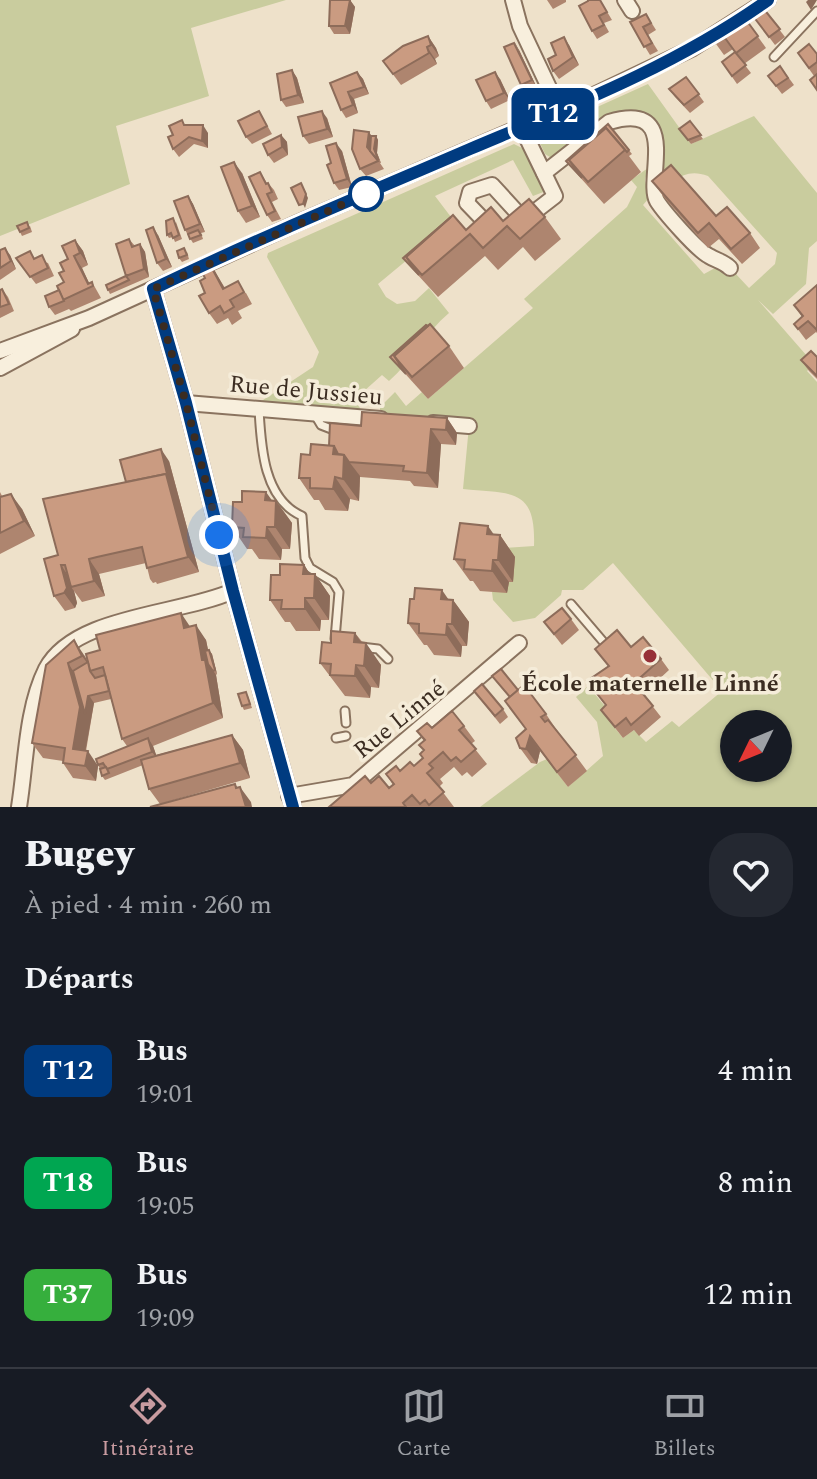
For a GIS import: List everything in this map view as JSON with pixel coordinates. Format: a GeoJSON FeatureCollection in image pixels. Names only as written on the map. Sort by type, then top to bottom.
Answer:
{"type":"FeatureCollection","features":[{"type":"Feature","properties":{"kind":"street"},"geometry":{"type":"LineString","coordinates":[[513,0],[520,26],[560,111]]}},
{"type":"Feature","properties":{"kind":"street"},"geometry":{"type":"LineString","coordinates":[[0,351],[89,318],[295,224],[560,111],[693,48],[768,0]]}},
{"type":"Feature","properties":{"kind":"street"},"geometry":{"type":"LineString","coordinates":[[544,173],[609,122],[621,118],[647,125],[658,145],[653,181],[656,199],[707,256],[722,261],[730,268]]}},
{"type":"Feature","properties":{"kind":"street"},"geometry":{"type":"LineString","coordinates":[[517,213],[524,220],[555,196],[522,128]]}},
{"type":"Feature","properties":{"kind":"street"},"geometry":{"type":"LineString","coordinates":[[153,289],[291,801]]}},
{"type":"Feature","properties":{"kind":"street"},"geometry":{"type":"LineString","coordinates":[[0,368],[89,318]]}},
{"type":"Feature","properties":{"kind":"street","name":"Rue de Jussieu"},"geometry":{"type":"LineString","coordinates":[[186,403],[469,426]]}},
{"type":"Feature","properties":{"kind":"street"},"geometry":{"type":"LineString","coordinates":[[19,807],[35,702],[45,670],[60,648],[82,635],[233,591]]}},
{"type":"Feature","properties":{"kind":"street","name":"Rue Linné"},"geometry":{"type":"LineString","coordinates":[[291,801],[353,785],[519,643]]}},
{"type":"Feature","properties":{"kind":"lane"},"geometry":{"type":"LineString","coordinates":[[774,57],[817,11]]}},
{"type":"Feature","properties":{"kind":"lane"},"geometry":{"type":"LineString","coordinates":[[259,409],[262,456],[277,494],[293,512],[302,516],[305,558],[310,568],[333,582],[339,592],[334,644],[378,649],[388,659]]}},
{"type":"Feature","properties":{"kind":"lane"},"geometry":{"type":"LineString","coordinates":[[313,413],[321,425],[345,433]]}},
{"type":"Feature","properties":{"kind":"lane"},"geometry":{"type":"LineString","coordinates":[[571,604],[606,645]]}},
{"type":"Feature","properties":{"kind":"lane"},"geometry":{"type":"LineString","coordinates":[[345,711],[346,723]]}},
{"type":"Feature","properties":{"kind":"lane"},"geometry":{"type":"LineString","coordinates":[[336,738],[346,736]]}},
{"type":"Feature","properties":{"kind":"green space"},"geometry":{"type":"Polygon","coordinates":[[[0,0],[286,0],[191,28],[209,96],[116,126],[130,184],[0,236],[0,0]]]}},
{"type":"Feature","properties":{"kind":"green space"},"geometry":{"type":"Polygon","coordinates":[[[648,84],[691,144],[754,116],[817,193],[817,241],[809,248],[806,284],[773,314],[758,300],[814,364],[807,371],[817,382],[817,807],[480,807],[547,759],[568,787],[603,756],[597,722],[576,697],[588,686],[614,717],[610,722],[623,738],[634,730],[646,742],[672,721],[679,727],[722,691],[613,563],[583,590],[562,590],[561,595],[535,618],[513,622],[493,600],[492,592],[507,592],[503,548],[534,546],[533,527],[525,503],[507,494],[463,489],[469,426],[380,419],[380,407],[395,392],[406,406],[422,392],[428,399],[533,308],[524,299],[627,207],[637,187],[631,180],[648,168],[645,180],[649,198],[643,205],[704,274],[715,268],[734,272],[749,288],[775,264],[777,253],[708,176],[685,175],[656,199],[654,135],[629,118],[553,159],[545,154],[539,141],[544,131],[648,84]]]}},
{"type":"Feature","properties":{"kind":"green space"},"geometry":{"type":"Polygon","coordinates":[[[514,144],[528,151],[546,191],[533,196],[513,160],[435,196],[454,221],[378,284],[386,297],[397,304],[415,301],[429,288],[449,313],[389,381],[382,375],[354,400],[360,408],[358,417],[251,408],[313,367],[319,352],[267,257],[268,253],[514,144]]]}},
{"type":"Feature","properties":{"kind":"building"},"geometry":{"type":"Polygon","coordinates":[[[330,0],[350,0],[345,26],[329,26],[330,0]]]}},
{"type":"Feature","properties":{"kind":"building"},"geometry":{"type":"Polygon","coordinates":[[[588,0],[600,0],[607,12],[599,16],[604,25],[592,31],[579,6],[588,0]]]}},
{"type":"Feature","properties":{"kind":"building"},"geometry":{"type":"Polygon","coordinates":[[[763,8],[780,29],[769,37],[753,16],[763,8]]]}},
{"type":"Feature","properties":{"kind":"building"},"geometry":{"type":"Polygon","coordinates":[[[646,14],[651,23],[643,27],[652,43],[644,47],[630,22],[646,14]]]}},
{"type":"Feature","properties":{"kind":"building"},"geometry":{"type":"Polygon","coordinates":[[[744,17],[758,36],[736,53],[725,38],[716,43],[711,37],[744,17]]]}},
{"type":"Feature","properties":{"kind":"building"},"geometry":{"type":"Polygon","coordinates":[[[428,36],[431,45],[427,47],[429,53],[393,74],[383,61],[403,46],[428,36]]]}},
{"type":"Feature","properties":{"kind":"building"},"geometry":{"type":"Polygon","coordinates":[[[564,37],[573,57],[553,71],[548,59],[556,55],[551,43],[564,37]]]}},
{"type":"Feature","properties":{"kind":"building"},"geometry":{"type":"Polygon","coordinates":[[[514,43],[532,80],[521,85],[504,47],[514,43]]]}},
{"type":"Feature","properties":{"kind":"building"},"geometry":{"type":"Polygon","coordinates":[[[809,44],[817,54],[817,62],[809,68],[798,53],[809,44]]]}},
{"type":"Feature","properties":{"kind":"building"},"geometry":{"type":"Polygon","coordinates":[[[735,52],[746,65],[732,76],[722,62],[735,52]]]}},
{"type":"Feature","properties":{"kind":"building"},"geometry":{"type":"Polygon","coordinates":[[[780,66],[788,78],[776,86],[768,76],[780,66]]]}},
{"type":"Feature","properties":{"kind":"building"},"geometry":{"type":"Polygon","coordinates":[[[292,70],[298,95],[281,100],[277,74],[292,70]]]}},
{"type":"Feature","properties":{"kind":"building"},"geometry":{"type":"Polygon","coordinates":[[[357,72],[364,87],[348,92],[353,105],[341,110],[330,83],[357,72]]]}},
{"type":"Feature","properties":{"kind":"building"},"geometry":{"type":"Polygon","coordinates":[[[495,72],[504,93],[486,101],[476,80],[495,72]]]}},
{"type":"Feature","properties":{"kind":"building"},"geometry":{"type":"Polygon","coordinates":[[[817,74],[817,90],[810,80],[817,74]]]}},
{"type":"Feature","properties":{"kind":"building"},"geometry":{"type":"Polygon","coordinates":[[[686,77],[699,94],[684,105],[669,89],[686,77]]]}},
{"type":"Feature","properties":{"kind":"building"},"geometry":{"type":"Polygon","coordinates":[[[259,111],[267,126],[246,137],[238,121],[259,111]]]}},
{"type":"Feature","properties":{"kind":"building"},"geometry":{"type":"Polygon","coordinates":[[[322,111],[327,129],[303,136],[298,117],[322,111]]]}},
{"type":"Feature","properties":{"kind":"building"},"geometry":{"type":"Polygon","coordinates":[[[182,120],[184,125],[203,125],[202,141],[189,137],[173,149],[168,137],[173,135],[169,126],[182,120]]]}},
{"type":"Feature","properties":{"kind":"building"},"geometry":{"type":"Polygon","coordinates":[[[690,121],[701,135],[688,140],[679,129],[690,121]]]}},
{"type":"Feature","properties":{"kind":"building"},"geometry":{"type":"Polygon","coordinates":[[[608,124],[629,150],[627,152],[606,128],[569,160],[582,178],[566,161],[608,124]]]}},
{"type":"Feature","properties":{"kind":"building"},"geometry":{"type":"Polygon","coordinates":[[[606,128],[625,150],[588,182],[569,160],[606,128]]]}},
{"type":"Feature","properties":{"kind":"building"},"geometry":{"type":"Polygon","coordinates":[[[354,130],[369,132],[367,147],[378,161],[360,169],[352,149],[354,130]]]}},
{"type":"Feature","properties":{"kind":"building"},"geometry":{"type":"Polygon","coordinates":[[[281,135],[282,147],[268,155],[263,144],[281,135]]]}},
{"type":"Feature","properties":{"kind":"building"},"geometry":{"type":"Polygon","coordinates":[[[371,136],[376,136],[374,149],[378,159],[370,151],[371,136]]]}},
{"type":"Feature","properties":{"kind":"building"},"geometry":{"type":"Polygon","coordinates":[[[336,143],[347,179],[334,183],[327,165],[331,163],[326,146],[336,143]]]}},
{"type":"Feature","properties":{"kind":"building"},"geometry":{"type":"Polygon","coordinates":[[[234,162],[252,206],[238,211],[221,167],[234,162]]]}},
{"type":"Feature","properties":{"kind":"building"},"geometry":{"type":"Polygon","coordinates":[[[671,165],[716,216],[727,207],[750,233],[731,249],[709,223],[698,233],[652,181],[671,165]]]}},
{"type":"Feature","properties":{"kind":"building"},"geometry":{"type":"Polygon","coordinates":[[[260,172],[272,192],[267,194],[275,211],[267,215],[249,177],[260,172]]]}},
{"type":"Feature","properties":{"kind":"building"},"geometry":{"type":"Polygon","coordinates":[[[301,183],[306,194],[303,204],[299,205],[291,188],[301,183]]]}},
{"type":"Feature","properties":{"kind":"building"},"geometry":{"type":"Polygon","coordinates":[[[188,196],[200,224],[185,230],[174,201],[188,196]]]}},
{"type":"Feature","properties":{"kind":"building"},"geometry":{"type":"Polygon","coordinates":[[[529,199],[545,217],[520,239],[507,226],[483,248],[470,234],[422,275],[406,257],[453,215],[466,230],[491,207],[503,221],[529,199]]]}},
{"type":"Feature","properties":{"kind":"building"},"geometry":{"type":"Polygon","coordinates":[[[451,217],[406,257],[419,275],[403,258],[451,217]]]}},
{"type":"Feature","properties":{"kind":"building"},"geometry":{"type":"Polygon","coordinates":[[[173,218],[179,235],[173,238],[171,233],[167,235],[166,221],[173,218]]]}},
{"type":"Feature","properties":{"kind":"building"},"geometry":{"type":"Polygon","coordinates":[[[27,222],[29,228],[20,232],[17,226],[27,222]]]}},
{"type":"Feature","properties":{"kind":"building"},"geometry":{"type":"Polygon","coordinates":[[[153,227],[166,259],[157,263],[146,230],[153,227]]]}},
{"type":"Feature","properties":{"kind":"building"},"geometry":{"type":"Polygon","coordinates":[[[198,230],[201,235],[190,239],[188,234],[198,230]]]}},
{"type":"Feature","properties":{"kind":"building"},"geometry":{"type":"Polygon","coordinates":[[[129,239],[132,247],[140,244],[144,269],[126,276],[116,244],[129,239]]]}},
{"type":"Feature","properties":{"kind":"building"},"geometry":{"type":"Polygon","coordinates":[[[75,240],[80,253],[74,256],[88,284],[92,282],[93,286],[63,300],[57,286],[64,282],[59,273],[64,271],[60,263],[68,259],[62,246],[75,240]]]}},
{"type":"Feature","properties":{"kind":"building"},"geometry":{"type":"Polygon","coordinates":[[[5,248],[11,261],[0,268],[0,250],[5,248]]]}},
{"type":"Feature","properties":{"kind":"building"},"geometry":{"type":"Polygon","coordinates":[[[184,248],[187,255],[179,258],[177,251],[184,248]]]}},
{"type":"Feature","properties":{"kind":"building"},"geometry":{"type":"Polygon","coordinates":[[[30,251],[34,259],[42,255],[48,268],[30,277],[16,258],[30,251]]]}},
{"type":"Feature","properties":{"kind":"building"},"geometry":{"type":"Polygon","coordinates":[[[207,259],[223,289],[238,281],[244,292],[230,300],[234,307],[224,313],[220,306],[209,313],[199,296],[205,293],[200,281],[205,278],[198,264],[207,259]]]}},
{"type":"Feature","properties":{"kind":"building"},"geometry":{"type":"Polygon","coordinates":[[[128,275],[129,280],[108,290],[106,285],[128,275]]]}},
{"type":"Feature","properties":{"kind":"building"},"geometry":{"type":"Polygon","coordinates":[[[817,285],[817,330],[808,321],[798,329],[794,324],[803,316],[794,305],[817,285]]]}},
{"type":"Feature","properties":{"kind":"building"},"geometry":{"type":"Polygon","coordinates":[[[0,290],[9,304],[0,307],[0,290]]]}},
{"type":"Feature","properties":{"kind":"building"},"geometry":{"type":"Polygon","coordinates":[[[59,290],[64,301],[49,307],[45,296],[59,290]]]}},
{"type":"Feature","properties":{"kind":"building"},"geometry":{"type":"Polygon","coordinates":[[[430,324],[449,346],[412,377],[394,356],[430,324]]]}},
{"type":"Feature","properties":{"kind":"building"},"geometry":{"type":"Polygon","coordinates":[[[426,325],[394,356],[406,374],[390,357],[426,325]]]}},
{"type":"Feature","properties":{"kind":"building"},"geometry":{"type":"Polygon","coordinates":[[[811,351],[817,357],[817,376],[801,360],[811,351]]]}},
{"type":"Feature","properties":{"kind":"building"},"geometry":{"type":"Polygon","coordinates":[[[362,412],[447,418],[446,430],[431,429],[427,473],[403,471],[404,466],[349,462],[344,455],[338,454],[334,446],[329,446],[330,423],[361,426],[362,412]]]}},
{"type":"Feature","properties":{"kind":"building"},"geometry":{"type":"Polygon","coordinates":[[[311,444],[334,446],[333,454],[344,455],[343,479],[335,477],[333,489],[310,488],[310,478],[299,478],[301,454],[310,455],[311,444]]]}},
{"type":"Feature","properties":{"kind":"building"},"geometry":{"type":"Polygon","coordinates":[[[161,449],[168,478],[166,474],[126,482],[120,460],[161,449]]]}},
{"type":"Feature","properties":{"kind":"building"},"geometry":{"type":"Polygon","coordinates":[[[166,474],[188,557],[147,568],[142,547],[89,559],[94,581],[71,587],[65,565],[61,565],[67,588],[64,593],[54,596],[44,559],[58,555],[43,499],[166,474]]]}},
{"type":"Feature","properties":{"kind":"building"},"geometry":{"type":"Polygon","coordinates":[[[242,491],[266,492],[265,500],[276,501],[275,527],[267,527],[266,538],[243,537],[244,528],[232,527],[233,502],[242,502],[242,491]]]}},
{"type":"Feature","properties":{"kind":"building"},"geometry":{"type":"Polygon","coordinates":[[[11,494],[24,521],[0,533],[0,497],[11,494]]]}},
{"type":"Feature","properties":{"kind":"building"},"geometry":{"type":"Polygon","coordinates":[[[460,523],[488,526],[487,534],[500,535],[498,560],[493,560],[492,571],[464,569],[465,560],[454,559],[460,523]]]}},
{"type":"Feature","properties":{"kind":"building"},"geometry":{"type":"Polygon","coordinates":[[[280,564],[304,565],[303,574],[315,574],[314,598],[305,598],[305,609],[281,609],[282,600],[270,600],[271,575],[280,575],[280,564]]]}},
{"type":"Feature","properties":{"kind":"building"},"geometry":{"type":"Polygon","coordinates":[[[415,588],[442,590],[441,599],[453,600],[452,624],[447,624],[446,635],[419,633],[419,624],[408,623],[410,599],[414,599],[415,588]]]}},
{"type":"Feature","properties":{"kind":"building"},"geometry":{"type":"Polygon","coordinates":[[[562,608],[571,619],[554,634],[544,622],[562,608]]]}},
{"type":"Feature","properties":{"kind":"building"},"geometry":{"type":"Polygon","coordinates":[[[181,613],[184,628],[196,625],[213,703],[122,739],[103,667],[90,671],[86,654],[100,650],[96,635],[181,613]]]}},
{"type":"Feature","properties":{"kind":"building"},"geometry":{"type":"Polygon","coordinates":[[[617,630],[631,647],[643,637],[661,659],[634,683],[653,706],[631,725],[626,718],[615,727],[601,710],[606,705],[587,681],[609,666],[595,649],[617,630]]]}},
{"type":"Feature","properties":{"kind":"building"},"geometry":{"type":"Polygon","coordinates":[[[331,631],[355,633],[354,642],[366,643],[364,666],[356,665],[355,676],[330,675],[331,664],[320,663],[322,642],[331,643],[331,631]]]}},
{"type":"Feature","properties":{"kind":"building"},"geometry":{"type":"Polygon","coordinates":[[[74,640],[82,656],[68,663],[80,707],[73,749],[88,751],[85,766],[63,763],[65,748],[32,743],[46,665],[74,640]]]}},
{"type":"Feature","properties":{"kind":"building"},"geometry":{"type":"Polygon","coordinates":[[[209,650],[215,670],[213,671],[205,651],[209,650]]]}},
{"type":"Feature","properties":{"kind":"building"},"geometry":{"type":"Polygon","coordinates":[[[88,662],[95,678],[105,675],[109,691],[88,696],[85,714],[73,671],[88,662]]]}},
{"type":"Feature","properties":{"kind":"building"},"geometry":{"type":"Polygon","coordinates":[[[501,669],[518,690],[510,697],[492,676],[501,669]]]}},
{"type":"Feature","properties":{"kind":"building"},"geometry":{"type":"Polygon","coordinates":[[[482,684],[503,709],[495,716],[474,691],[482,684]]]}},
{"type":"Feature","properties":{"kind":"building"},"geometry":{"type":"Polygon","coordinates":[[[524,685],[546,714],[541,717],[545,722],[548,720],[576,755],[557,772],[530,736],[526,749],[520,748],[516,738],[526,729],[505,701],[524,685]]]}},
{"type":"Feature","properties":{"kind":"building"},"geometry":{"type":"Polygon","coordinates":[[[246,692],[250,704],[242,706],[238,694],[246,692]]]}},
{"type":"Feature","properties":{"kind":"building"},"geometry":{"type":"Polygon","coordinates":[[[452,711],[464,726],[459,730],[476,749],[461,762],[456,757],[451,761],[443,752],[429,764],[433,768],[427,773],[444,792],[429,805],[425,800],[420,804],[412,795],[403,803],[406,807],[329,807],[365,776],[371,783],[379,776],[389,788],[394,784],[386,774],[396,766],[400,771],[410,762],[414,766],[423,758],[420,754],[424,750],[419,745],[425,740],[417,731],[427,723],[432,728],[452,711]]]}},
{"type":"Feature","properties":{"kind":"building"},"geometry":{"type":"Polygon","coordinates":[[[232,735],[240,763],[149,789],[141,760],[232,735]]]}},
{"type":"Feature","properties":{"kind":"building"},"geometry":{"type":"Polygon","coordinates":[[[148,738],[152,752],[107,769],[103,763],[98,765],[96,759],[148,738]]]}},
{"type":"Feature","properties":{"kind":"building"},"geometry":{"type":"Polygon","coordinates":[[[106,767],[109,773],[102,776],[100,769],[106,767]]]}},
{"type":"Feature","properties":{"kind":"building"},"geometry":{"type":"Polygon","coordinates":[[[235,784],[236,788],[240,787],[246,807],[150,807],[235,784]]]}},
{"type":"Feature","properties":{"kind":"bus line","name":"T12"},"geometry":{"type":"LineString","coordinates":[[293,807],[153,289],[295,224],[588,98],[693,48],[768,0]]}},
{"type":"Feature","properties":{"kind":"place","name":"École maternelle Linné"},"geometry":{"type":"Point","coordinates":[650,656]}},
{"type":"Feature","properties":{"kind":"route"},"geometry":{"type":"LineString","coordinates":[[219,535],[153,289],[366,194]]}}]}
